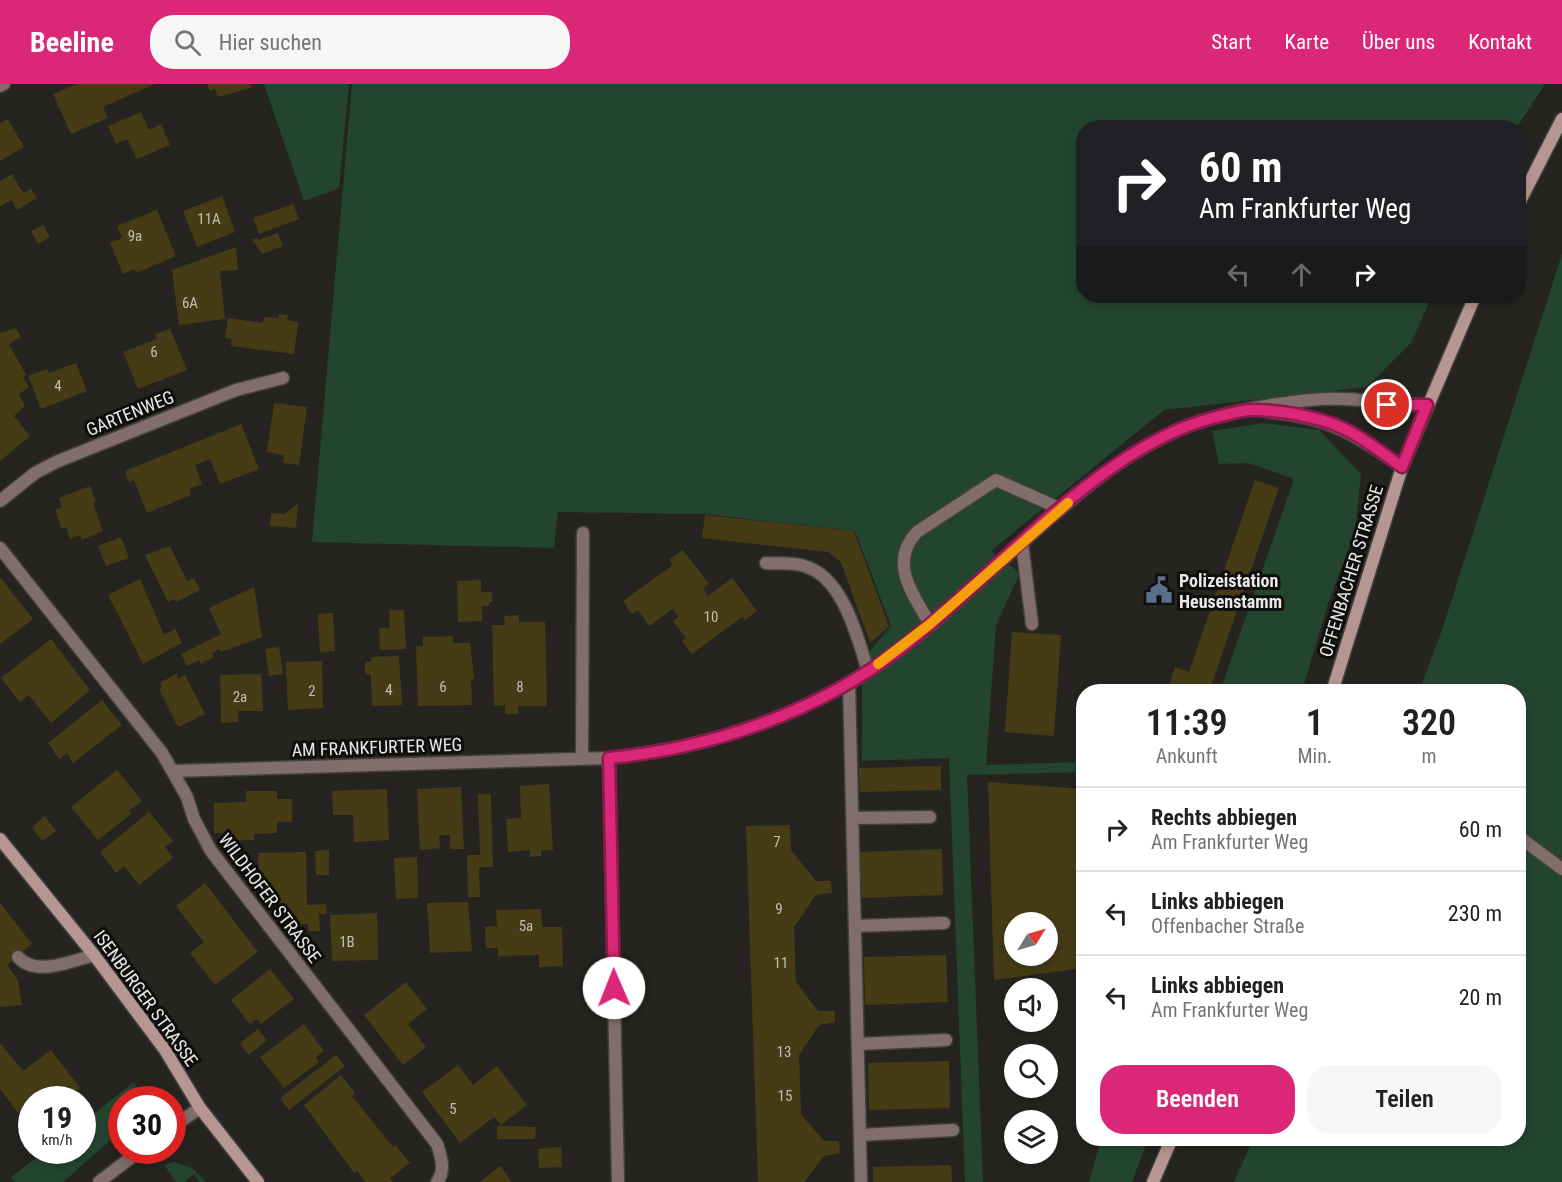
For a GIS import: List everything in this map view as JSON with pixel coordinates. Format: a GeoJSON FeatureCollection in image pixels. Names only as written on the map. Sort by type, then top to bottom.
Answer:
{"type":"FeatureCollection","features":[{"type":"Feature","properties":{"kind":"main road"},"geometry":{"type":"LineString","coordinates":[[1526,189],[1562,119]]}},
{"type":"Feature","properties":{"kind":"main road","name":"OFFENBACHER STRASSE"},"geometry":{"type":"LineString","coordinates":[[1334,684],[1402,467],[1472,303]]}},
{"type":"Feature","properties":{"kind":"main road","name":"ISENBURGER STRASSE"},"geometry":{"type":"LineString","coordinates":[[0,839],[94,955],[165,1050],[200,1108],[258,1182]]}},
{"type":"Feature","properties":{"kind":"main road"},"geometry":{"type":"LineString","coordinates":[[1153,1182],[1169,1146]]}},
{"type":"Feature","properties":{"kind":"street"},"geometry":{"type":"LineString","coordinates":[[0,86],[4,84]]}},
{"type":"Feature","properties":{"kind":"street","name":"GARTENWEG"},"geometry":{"type":"LineString","coordinates":[[0,501],[35,473],[72,455],[236,390],[283,378]]}},
{"type":"Feature","properties":{"kind":"street","name":"AM FRANKFURTER WEG"},"geometry":{"type":"LineString","coordinates":[[174,771],[609,758],[648,754],[718,738],[790,712],[868,671],[930,624],[1061,509],[1127,458],[1154,441],[1203,421],[1250,410],[1343,399],[1387,405],[1427,405]]}},
{"type":"Feature","properties":{"kind":"street","name":"AM FRANKFURTER WEG"},"geometry":{"type":"LineString","coordinates":[[1250,410],[1325,421],[1357,435],[1402,467]]}},
{"type":"Feature","properties":{"kind":"street"},"geometry":{"type":"LineString","coordinates":[[930,624],[910,589],[904,569],[903,555],[907,543],[917,532],[996,480],[1061,509]]}},
{"type":"Feature","properties":{"kind":"street"},"geometry":{"type":"LineString","coordinates":[[582,759],[583,533]]}},
{"type":"Feature","properties":{"kind":"street"},"geometry":{"type":"LineString","coordinates":[[1022,543],[1032,624]]}},
{"type":"Feature","properties":{"kind":"street","name":"WILDHOFER STRASSE"},"geometry":{"type":"LineString","coordinates":[[0,548],[174,771],[187,797],[194,819],[211,851],[436,1144],[442,1158],[441,1177],[437,1182]]}},
{"type":"Feature","properties":{"kind":"street"},"geometry":{"type":"LineString","coordinates":[[766,563],[804,566],[827,581],[850,616],[868,671]]}},
{"type":"Feature","properties":{"kind":"street"},"geometry":{"type":"LineString","coordinates":[[849,683],[861,1182]]}},
{"type":"Feature","properties":{"kind":"street"},"geometry":{"type":"LineString","coordinates":[[609,758],[618,1182]]}},
{"type":"Feature","properties":{"kind":"street"},"geometry":{"type":"LineString","coordinates":[[853,819],[930,817]]}},
{"type":"Feature","properties":{"kind":"street"},"geometry":{"type":"LineString","coordinates":[[1526,842],[1562,869]]}},
{"type":"Feature","properties":{"kind":"street"},"geometry":{"type":"LineString","coordinates":[[855,926],[944,923]]}},
{"type":"Feature","properties":{"kind":"street"},"geometry":{"type":"LineString","coordinates":[[18,957],[23,963],[33,967],[94,955]]}},
{"type":"Feature","properties":{"kind":"street"},"geometry":{"type":"LineString","coordinates":[[858,1044],[946,1040]]}},
{"type":"Feature","properties":{"kind":"street"},"geometry":{"type":"LineString","coordinates":[[186,1118],[200,1108]]}},
{"type":"Feature","properties":{"kind":"street"},"geometry":{"type":"LineString","coordinates":[[860,1135],[953,1130]]}},
{"type":"Feature","properties":{"kind":"street"},"geometry":{"type":"LineString","coordinates":[[99,1182],[123,1164]]}},
{"type":"Feature","properties":{"kind":"green space"},"geometry":{"type":"Polygon","coordinates":[[[264,84],[349,84],[339,188],[304,201],[264,84]]]}},
{"type":"Feature","properties":{"kind":"green space"},"geometry":{"type":"Polygon","coordinates":[[[352,84],[1545,84],[1522,120],[1076,120],[1076,303],[1429,303],[1411,343],[1367,387],[1164,410],[991,551],[1020,573],[996,625],[986,765],[1076,762],[1076,772],[967,775],[983,1182],[965,1182],[949,758],[862,761],[862,660],[891,626],[855,531],[705,514],[558,512],[554,548],[312,542],[352,84]]]}},
{"type":"Feature","properties":{"kind":"green space"},"geometry":{"type":"Polygon","coordinates":[[[1562,254],[1562,1182],[1234,1182],[1250,1146],[1526,1146],[1526,684],[1422,684],[1442,630],[1562,254]]]}},
{"type":"Feature","properties":{"kind":"green space"},"geometry":{"type":"Polygon","coordinates":[[[1264,423],[1319,430],[1361,474],[1355,532],[1328,604],[1304,684],[1222,684],[1294,479],[1248,463],[1219,464],[1212,431],[1264,423]]]}},
{"type":"Feature","properties":{"kind":"green space"},"geometry":{"type":"Polygon","coordinates":[[[108,1102],[108,1142],[96,1153],[96,1112],[108,1102]]]}},
{"type":"Feature","properties":{"kind":"green space"},"geometry":{"type":"Polygon","coordinates":[[[1099,1146],[1145,1146],[1132,1182],[1089,1182],[1099,1146]]]}},
{"type":"Feature","properties":{"kind":"green space"},"geometry":{"type":"Polygon","coordinates":[[[28,1164],[83,1164],[63,1182],[15,1182],[11,1177],[28,1164]]]}},
{"type":"Feature","properties":{"kind":"green space"},"geometry":{"type":"Polygon","coordinates":[[[180,1164],[192,1168],[206,1182],[200,1182],[194,1174],[184,1182],[176,1182],[164,1165],[180,1164]]]}},
{"type":"Feature","properties":{"kind":"building"},"geometry":{"type":"Polygon","coordinates":[[[77,84],[155,84],[103,107],[108,118],[71,134],[53,94],[77,84]]]}},
{"type":"Feature","properties":{"kind":"building"},"geometry":{"type":"Polygon","coordinates":[[[207,84],[250,84],[251,88],[218,97],[215,89],[210,91],[207,84]]]}},
{"type":"Feature","properties":{"kind":"building"},"geometry":{"type":"Polygon","coordinates":[[[141,112],[149,130],[161,124],[170,145],[137,159],[127,139],[116,144],[108,126],[141,112]]]}},
{"type":"Feature","properties":{"kind":"building"},"geometry":{"type":"Polygon","coordinates":[[[8,119],[24,147],[0,161],[0,123],[8,119]]]}},
{"type":"Feature","properties":{"kind":"building"},"geometry":{"type":"Polygon","coordinates":[[[12,174],[23,193],[31,189],[37,198],[17,210],[12,200],[0,206],[0,181],[12,174]]]}},
{"type":"Feature","properties":{"kind":"building"},"geometry":{"type":"Polygon","coordinates":[[[222,196],[235,232],[197,247],[183,211],[222,196]]]}},
{"type":"Feature","properties":{"kind":"building"},"geometry":{"type":"Polygon","coordinates":[[[293,204],[299,219],[259,234],[253,218],[293,204]]]}},
{"type":"Feature","properties":{"kind":"building"},"geometry":{"type":"Polygon","coordinates":[[[157,210],[176,256],[136,273],[135,269],[123,274],[110,243],[122,238],[117,226],[157,210]]]}},
{"type":"Feature","properties":{"kind":"building"},"geometry":{"type":"Polygon","coordinates":[[[43,225],[50,237],[38,244],[31,231],[43,225]]]}},
{"type":"Feature","properties":{"kind":"building"},"geometry":{"type":"Polygon","coordinates":[[[278,233],[283,246],[262,254],[252,239],[257,238],[258,240],[278,233]]]}},
{"type":"Feature","properties":{"kind":"building"},"geometry":{"type":"Polygon","coordinates":[[[236,247],[238,270],[220,271],[225,319],[179,325],[172,270],[236,247]]]}},
{"type":"Feature","properties":{"kind":"building"},"geometry":{"type":"Polygon","coordinates":[[[279,314],[288,315],[287,320],[298,322],[294,354],[231,346],[232,339],[225,338],[228,318],[263,323],[264,317],[278,318],[279,314]]]}},
{"type":"Feature","properties":{"kind":"building"},"geometry":{"type":"Polygon","coordinates":[[[16,328],[21,337],[9,344],[26,375],[23,377],[29,387],[19,394],[25,406],[14,416],[30,436],[0,461],[0,333],[16,328]]]}},
{"type":"Feature","properties":{"kind":"building"},"geometry":{"type":"Polygon","coordinates":[[[170,329],[187,370],[138,389],[123,352],[157,339],[155,334],[170,329]]]}},
{"type":"Feature","properties":{"kind":"building"},"geometry":{"type":"Polygon","coordinates":[[[76,363],[87,391],[41,409],[28,376],[47,369],[49,373],[76,363]]]}},
{"type":"Feature","properties":{"kind":"building"},"geometry":{"type":"Polygon","coordinates":[[[274,403],[307,407],[299,465],[283,463],[284,455],[267,452],[274,403]]]}},
{"type":"Feature","properties":{"kind":"building"},"geometry":{"type":"Polygon","coordinates":[[[241,424],[259,469],[220,484],[210,459],[195,465],[202,484],[189,489],[191,495],[147,513],[134,480],[129,482],[125,471],[241,424]]]}},
{"type":"Feature","properties":{"kind":"building"},"geometry":{"type":"Polygon","coordinates":[[[1255,480],[1279,488],[1212,684],[1170,684],[1175,667],[1189,672],[1255,480]]]}},
{"type":"Feature","properties":{"kind":"building"},"geometry":{"type":"Polygon","coordinates":[[[90,486],[96,501],[93,503],[103,531],[82,540],[80,535],[70,539],[66,528],[62,529],[55,510],[62,507],[59,498],[90,486]]]}},
{"type":"Feature","properties":{"kind":"building"},"geometry":{"type":"Polygon","coordinates":[[[298,504],[296,528],[270,526],[271,513],[284,514],[298,504]]]}},
{"type":"Feature","properties":{"kind":"building"},"geometry":{"type":"Polygon","coordinates":[[[705,515],[854,531],[889,627],[870,643],[841,562],[828,552],[702,538],[705,515]]]}},
{"type":"Feature","properties":{"kind":"building"},"geometry":{"type":"Polygon","coordinates":[[[121,537],[129,558],[106,566],[98,546],[121,537]]]}},
{"type":"Feature","properties":{"kind":"building"},"geometry":{"type":"Polygon","coordinates":[[[170,546],[187,581],[194,578],[200,590],[176,602],[175,599],[168,602],[145,555],[170,546]]]}},
{"type":"Feature","properties":{"kind":"building"},"geometry":{"type":"Polygon","coordinates":[[[683,550],[709,584],[703,588],[708,596],[732,578],[757,611],[745,620],[742,617],[692,654],[682,641],[686,638],[673,621],[678,617],[673,609],[649,626],[638,610],[632,614],[623,601],[673,565],[669,560],[683,550]]]}},
{"type":"Feature","properties":{"kind":"building"},"geometry":{"type":"Polygon","coordinates":[[[0,577],[33,619],[0,644],[0,577]]]}},
{"type":"Feature","properties":{"kind":"building"},"geometry":{"type":"Polygon","coordinates":[[[140,579],[164,635],[175,629],[182,643],[143,664],[108,595],[140,579]]]}},
{"type":"Feature","properties":{"kind":"building"},"geometry":{"type":"Polygon","coordinates":[[[481,580],[481,592],[492,592],[492,602],[489,602],[489,606],[482,606],[482,621],[458,622],[457,581],[481,580]]]}},
{"type":"Feature","properties":{"kind":"building"},"geometry":{"type":"Polygon","coordinates":[[[254,587],[262,637],[221,652],[219,649],[212,653],[214,657],[201,664],[199,660],[187,666],[181,654],[221,634],[209,608],[254,587]]]}},
{"type":"Feature","properties":{"kind":"building"},"geometry":{"type":"Polygon","coordinates":[[[389,610],[404,610],[406,649],[380,650],[379,628],[390,628],[389,610]]]}},
{"type":"Feature","properties":{"kind":"building"},"geometry":{"type":"Polygon","coordinates":[[[333,613],[335,651],[320,652],[318,614],[333,613]]]}},
{"type":"Feature","properties":{"kind":"building"},"geometry":{"type":"Polygon","coordinates":[[[519,615],[519,622],[545,622],[547,706],[518,706],[518,714],[505,714],[505,705],[494,706],[492,625],[505,625],[504,616],[519,615]]]}},
{"type":"Feature","properties":{"kind":"building"},"geometry":{"type":"Polygon","coordinates":[[[1012,632],[1061,635],[1054,736],[1005,732],[1012,632]]]}},
{"type":"Feature","properties":{"kind":"building"},"geometry":{"type":"Polygon","coordinates":[[[453,636],[453,643],[470,643],[474,679],[471,679],[472,705],[418,706],[416,646],[423,646],[423,637],[453,636]]]}},
{"type":"Feature","properties":{"kind":"building"},"geometry":{"type":"Polygon","coordinates":[[[51,639],[90,690],[51,723],[29,695],[20,702],[1,678],[51,639]]]}},
{"type":"Feature","properties":{"kind":"building"},"geometry":{"type":"Polygon","coordinates":[[[279,647],[283,674],[269,676],[265,649],[279,647]]]}},
{"type":"Feature","properties":{"kind":"building"},"geometry":{"type":"Polygon","coordinates":[[[399,656],[402,705],[372,706],[371,674],[365,674],[365,662],[371,662],[371,657],[399,656]]]}},
{"type":"Feature","properties":{"kind":"building"},"geometry":{"type":"Polygon","coordinates":[[[322,661],[323,708],[288,710],[286,662],[322,661]]]}},
{"type":"Feature","properties":{"kind":"building"},"geometry":{"type":"Polygon","coordinates":[[[176,674],[178,679],[185,675],[205,714],[178,727],[159,689],[162,687],[160,683],[176,674]]]}},
{"type":"Feature","properties":{"kind":"building"},"geometry":{"type":"Polygon","coordinates":[[[261,674],[263,711],[238,711],[238,722],[221,723],[220,675],[261,674]]]}},
{"type":"Feature","properties":{"kind":"building"},"geometry":{"type":"Polygon","coordinates":[[[102,700],[122,725],[73,763],[67,753],[59,759],[48,743],[102,700]]]}},
{"type":"Feature","properties":{"kind":"building"},"geometry":{"type":"Polygon","coordinates":[[[941,766],[941,790],[860,792],[859,768],[941,766]]]}},
{"type":"Feature","properties":{"kind":"building"},"geometry":{"type":"Polygon","coordinates":[[[117,770],[142,801],[129,811],[131,814],[98,840],[71,807],[117,770]]]}},
{"type":"Feature","properties":{"kind":"building"},"geometry":{"type":"Polygon","coordinates":[[[988,782],[1076,788],[1076,969],[994,980],[988,782]]]}},
{"type":"Feature","properties":{"kind":"building"},"geometry":{"type":"Polygon","coordinates":[[[549,784],[553,850],[541,850],[541,856],[530,857],[530,850],[508,852],[506,819],[521,818],[520,786],[549,784]]]}},
{"type":"Feature","properties":{"kind":"building"},"geometry":{"type":"Polygon","coordinates":[[[461,787],[464,849],[450,849],[450,835],[439,835],[440,848],[420,850],[417,789],[461,787]]]}},
{"type":"Feature","properties":{"kind":"building"},"geometry":{"type":"Polygon","coordinates":[[[387,789],[389,840],[354,842],[353,815],[333,815],[332,791],[387,789]]]}},
{"type":"Feature","properties":{"kind":"building"},"geometry":{"type":"Polygon","coordinates":[[[246,791],[277,791],[277,799],[292,799],[292,822],[277,822],[277,833],[254,834],[254,840],[227,841],[227,833],[214,833],[214,803],[246,802],[246,791]]]}},
{"type":"Feature","properties":{"kind":"building"},"geometry":{"type":"Polygon","coordinates":[[[478,794],[491,794],[493,867],[479,867],[480,897],[468,897],[467,855],[480,855],[478,794]]]}},
{"type":"Feature","properties":{"kind":"building"},"geometry":{"type":"Polygon","coordinates":[[[149,812],[173,841],[165,847],[173,858],[139,885],[124,866],[116,873],[100,852],[149,812]]]}},
{"type":"Feature","properties":{"kind":"building"},"geometry":{"type":"Polygon","coordinates":[[[45,816],[56,831],[42,841],[32,827],[45,816]]]}},
{"type":"Feature","properties":{"kind":"building"},"geometry":{"type":"Polygon","coordinates":[[[790,825],[791,850],[816,881],[831,881],[832,893],[816,895],[794,927],[796,982],[818,1011],[835,1011],[835,1022],[819,1025],[799,1055],[801,1114],[824,1141],[839,1141],[840,1153],[824,1156],[804,1182],[758,1182],[746,826],[790,825]]]}},
{"type":"Feature","properties":{"kind":"building"},"geometry":{"type":"Polygon","coordinates":[[[942,849],[943,895],[862,898],[860,852],[942,849]]]}},
{"type":"Feature","properties":{"kind":"building"},"geometry":{"type":"Polygon","coordinates":[[[329,850],[329,875],[316,875],[315,851],[329,850]]]}},
{"type":"Feature","properties":{"kind":"building"},"geometry":{"type":"Polygon","coordinates":[[[306,852],[307,905],[326,904],[327,914],[319,914],[320,931],[308,931],[308,924],[295,924],[259,878],[258,853],[306,852]]]}},
{"type":"Feature","properties":{"kind":"building"},"geometry":{"type":"Polygon","coordinates":[[[417,857],[418,898],[396,899],[394,858],[417,857]]]}},
{"type":"Feature","properties":{"kind":"building"},"geometry":{"type":"Polygon","coordinates":[[[205,883],[258,952],[215,985],[190,953],[204,942],[176,906],[205,883]]]}},
{"type":"Feature","properties":{"kind":"building"},"geometry":{"type":"Polygon","coordinates":[[[468,902],[472,951],[430,953],[427,903],[468,902]]]}},
{"type":"Feature","properties":{"kind":"building"},"geometry":{"type":"Polygon","coordinates":[[[0,903],[32,944],[7,965],[18,980],[22,1005],[0,1007],[0,903]]]}},
{"type":"Feature","properties":{"kind":"building"},"geometry":{"type":"Polygon","coordinates":[[[541,909],[542,927],[562,927],[563,966],[539,967],[539,955],[498,956],[498,948],[486,948],[485,927],[497,926],[496,910],[541,909]]]}},
{"type":"Feature","properties":{"kind":"building"},"geometry":{"type":"Polygon","coordinates":[[[377,913],[378,960],[332,961],[330,915],[377,913]]]}},
{"type":"Feature","properties":{"kind":"building"},"geometry":{"type":"Polygon","coordinates":[[[946,955],[948,1002],[865,1005],[864,957],[946,955]]]}},
{"type":"Feature","properties":{"kind":"building"},"geometry":{"type":"Polygon","coordinates":[[[270,969],[294,999],[261,1024],[257,1019],[250,1024],[231,1000],[270,969]]]}},
{"type":"Feature","properties":{"kind":"building"},"geometry":{"type":"Polygon","coordinates":[[[406,982],[427,1009],[408,1024],[426,1047],[403,1065],[364,1015],[406,982]]]}},
{"type":"Feature","properties":{"kind":"building"},"geometry":{"type":"Polygon","coordinates":[[[304,1024],[324,1051],[316,1057],[319,1062],[284,1088],[260,1057],[304,1024]]]}},
{"type":"Feature","properties":{"kind":"building"},"geometry":{"type":"Polygon","coordinates":[[[258,1029],[267,1040],[249,1055],[240,1043],[258,1029]]]}},
{"type":"Feature","properties":{"kind":"building"},"geometry":{"type":"Polygon","coordinates":[[[0,1043],[23,1071],[51,1050],[78,1086],[18,1086],[18,1113],[0,1089],[0,1043]]]}},
{"type":"Feature","properties":{"kind":"building"},"geometry":{"type":"Polygon","coordinates":[[[336,1055],[345,1066],[289,1110],[280,1098],[336,1055]]]}},
{"type":"Feature","properties":{"kind":"building"},"geometry":{"type":"Polygon","coordinates":[[[949,1061],[950,1108],[869,1110],[868,1063],[949,1061]]]}},
{"type":"Feature","properties":{"kind":"building"},"geometry":{"type":"Polygon","coordinates":[[[458,1065],[473,1085],[497,1066],[527,1105],[501,1125],[494,1117],[460,1143],[422,1092],[458,1065]]]}},
{"type":"Feature","properties":{"kind":"building"},"geometry":{"type":"Polygon","coordinates":[[[341,1075],[355,1093],[352,1096],[393,1147],[396,1145],[410,1163],[390,1178],[393,1182],[366,1182],[357,1171],[354,1173],[304,1105],[341,1075]]]}},
{"type":"Feature","properties":{"kind":"building"},"geometry":{"type":"Polygon","coordinates":[[[497,1126],[536,1127],[535,1139],[497,1139],[497,1126]]]}},
{"type":"Feature","properties":{"kind":"building"},"geometry":{"type":"Polygon","coordinates":[[[561,1147],[562,1167],[539,1168],[538,1149],[561,1147]]]}},
{"type":"Feature","properties":{"kind":"building"},"geometry":{"type":"Polygon","coordinates":[[[951,1165],[952,1182],[873,1182],[873,1167],[951,1165]]]}},
{"type":"Feature","properties":{"kind":"building"},"geometry":{"type":"Polygon","coordinates":[[[500,1166],[512,1182],[480,1182],[500,1166]]]}},
{"type":"Feature","properties":{"kind":"slow traffic"},"geometry":{"type":"LineString","coordinates":[[878,664],[901,649],[1068,503]]}},
{"type":"Feature","properties":{"kind":"place","name":"Polizeistation Heusenstamm"},"geometry":{"type":"Point","coordinates":[1159,590]}},
{"type":"Feature","properties":{"kind":"route"},"geometry":{"type":"LineString","coordinates":[[614,988],[609,758],[677,749],[754,727],[849,683],[901,649],[1061,509],[1127,458],[1154,441],[1203,421],[1250,410],[1289,414],[1325,421],[1357,435],[1402,467],[1427,405],[1387,405]]}}]}
